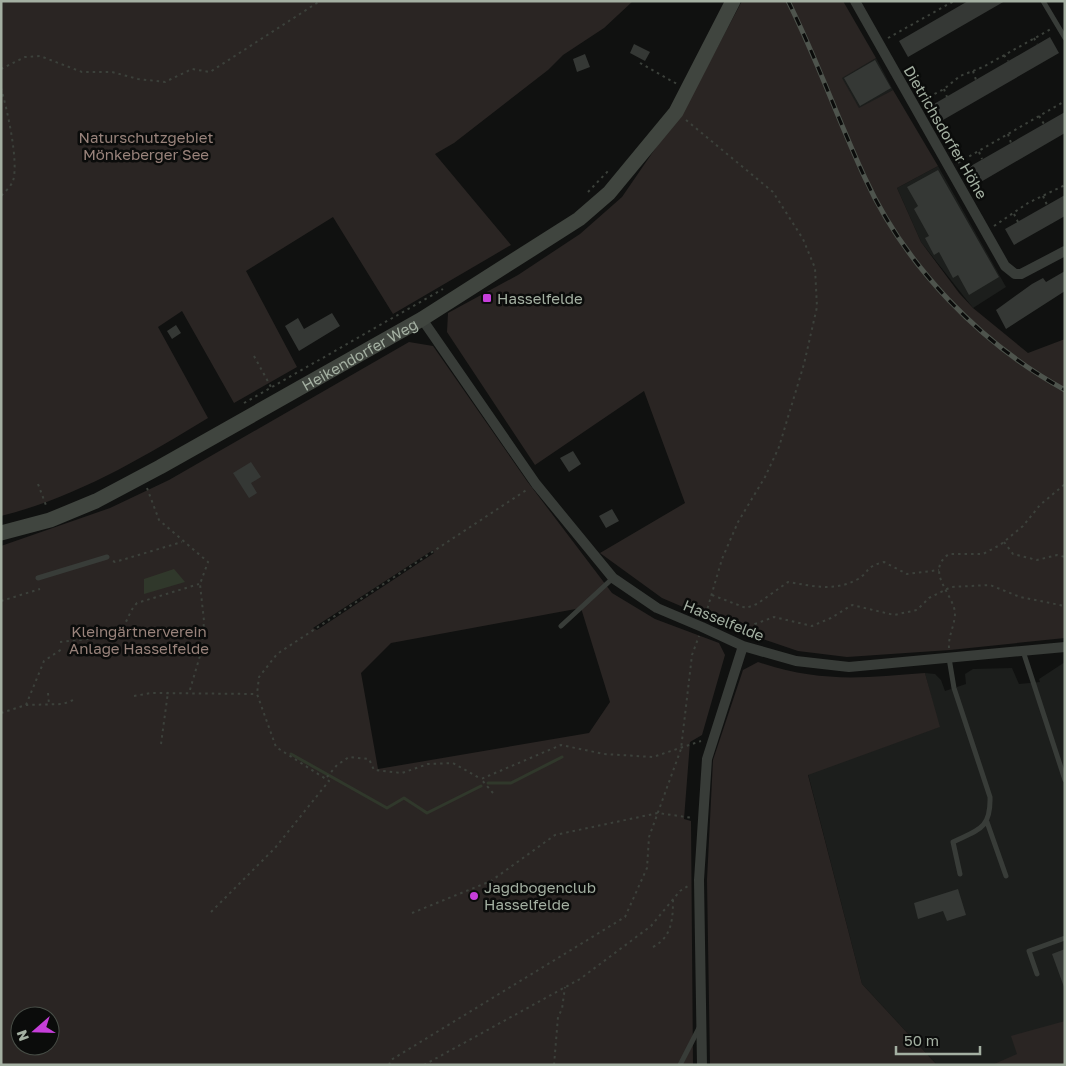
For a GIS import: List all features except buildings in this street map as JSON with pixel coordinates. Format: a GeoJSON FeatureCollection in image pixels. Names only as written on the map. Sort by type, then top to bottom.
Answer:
{"type":"FeatureCollection","features":[{"type":"Feature","properties":{"kind":"street","name":"Heikendorfer Weg"},"geometry":{"type":"LineString","coordinates":[[1,533],[48,513],[96,500],[160,466],[422,319],[579,219],[610,193],[676,112],[733,1]]}},
{"type":"Feature","properties":{"kind":"street","name":"Dietrichsdorfer Höhe"},"geometry":{"type":"LineString","coordinates":[[855,1],[1005,266],[1015,274],[1028,272],[1065,251]]}},
{"type":"Feature","properties":{"kind":"street","name":"Hasselfelde"},"geometry":{"type":"LineString","coordinates":[[422,319],[536,484],[612,578],[657,608],[702,626],[743,646],[796,661],[849,667],[1065,647]]}},
{"type":"Feature","properties":{"kind":"street"},"geometry":{"type":"LineString","coordinates":[[702,1065],[699,880],[706,759],[743,646]]}},
{"type":"Feature","properties":{"kind":"lane"},"geometry":{"type":"LineString","coordinates":[[1043,1],[1065,38]]}},
{"type":"Feature","properties":{"kind":"lane"},"geometry":{"type":"LineString","coordinates":[[38,578],[107,557]]}},
{"type":"Feature","properties":{"kind":"lane"},"geometry":{"type":"LineString","coordinates":[[562,626],[612,578]]}},
{"type":"Feature","properties":{"kind":"lane"},"geometry":{"type":"LineString","coordinates":[[1023,651],[1065,780]]}},
{"type":"Feature","properties":{"kind":"lane"},"geometry":{"type":"LineString","coordinates":[[949,658],[954,688],[990,797],[990,810],[987,822],[982,828],[953,842],[960,874]]}},
{"type":"Feature","properties":{"kind":"lane"},"geometry":{"type":"LineString","coordinates":[[987,822],[1006,876]]}},
{"type":"Feature","properties":{"kind":"lane"},"geometry":{"type":"LineString","coordinates":[[1037,974],[1029,951],[1065,938]]}},
{"type":"Feature","properties":{"kind":"lane"},"geometry":{"type":"LineString","coordinates":[[680,1065],[700,1026]]}},
{"type":"Feature","properties":{"kind":"path"},"geometry":{"type":"LineString","coordinates":[[1,69],[25,57],[40,56],[82,72],[112,72],[138,79],[165,82],[192,69],[210,72],[320,1]]}},
{"type":"Feature","properties":{"kind":"path"},"geometry":{"type":"LineString","coordinates":[[879,43],[954,1]]}},
{"type":"Feature","properties":{"kind":"path"},"geometry":{"type":"LineString","coordinates":[[914,105],[944,89],[960,76],[1004,55],[1057,25]]}},
{"type":"Feature","properties":{"kind":"path"},"geometry":{"type":"LineString","coordinates":[[1034,38],[1037,44]]}},
{"type":"Feature","properties":{"kind":"path"},"geometry":{"type":"LineString","coordinates":[[1004,55],[1008,61]]}},
{"type":"Feature","properties":{"kind":"path"},"geometry":{"type":"LineString","coordinates":[[640,63],[688,91]]}},
{"type":"Feature","properties":{"kind":"path"},"geometry":{"type":"LineString","coordinates":[[973,71],[976,80]]}},
{"type":"Feature","properties":{"kind":"path"},"geometry":{"type":"LineString","coordinates":[[1,88],[10,122],[13,150],[13,181],[1,196]]}},
{"type":"Feature","properties":{"kind":"path"},"geometry":{"type":"LineString","coordinates":[[944,89],[947,97]]}},
{"type":"Feature","properties":{"kind":"path"},"geometry":{"type":"LineString","coordinates":[[950,168],[1065,101]]}},
{"type":"Feature","properties":{"kind":"path"},"geometry":{"type":"LineString","coordinates":[[1039,116],[1044,124]]}},
{"type":"Feature","properties":{"kind":"path"},"geometry":{"type":"LineString","coordinates":[[1008,134],[1011,143]]}},
{"type":"Feature","properties":{"kind":"path"},"geometry":{"type":"LineString","coordinates":[[979,152],[982,159]]}},
{"type":"Feature","properties":{"kind":"path"},"geometry":{"type":"LineString","coordinates":[[586,194],[610,170]]}},
{"type":"Feature","properties":{"kind":"path"},"geometry":{"type":"LineString","coordinates":[[986,231],[1043,196],[1065,185]]}},
{"type":"Feature","properties":{"kind":"path"},"geometry":{"type":"LineString","coordinates":[[1043,196],[1047,205]]}},
{"type":"Feature","properties":{"kind":"path"},"geometry":{"type":"LineString","coordinates":[[1014,214],[1018,222]]}},
{"type":"Feature","properties":{"kind":"path"},"geometry":{"type":"LineString","coordinates":[[238,407],[450,285]]}},
{"type":"Feature","properties":{"kind":"path"},"geometry":{"type":"LineString","coordinates":[[254,356],[272,388]]}},
{"type":"Feature","properties":{"kind":"path"},"geometry":{"type":"LineString","coordinates":[[38,484],[48,513]]}},
{"type":"Feature","properties":{"kind":"path"},"geometry":{"type":"LineString","coordinates":[[328,776],[276,747],[257,694],[259,677],[277,654],[536,484]]}},
{"type":"Feature","properties":{"kind":"path"},"geometry":{"type":"LineString","coordinates":[[949,658],[948,644],[955,617],[954,606],[944,591],[939,570],[945,556],[949,554],[983,554],[1004,542],[1023,526],[1040,505],[1065,484]]}},
{"type":"Feature","properties":{"kind":"path"},"geometry":{"type":"LineString","coordinates":[[147,486],[159,520],[182,542],[208,562],[200,584],[204,621],[202,649],[189,693]]}},
{"type":"Feature","properties":{"kind":"path"},"geometry":{"type":"LineString","coordinates":[[38,509],[48,513]]}},
{"type":"Feature","properties":{"kind":"path"},"geometry":{"type":"LineString","coordinates":[[107,557],[115,562],[182,542]]}},
{"type":"Feature","properties":{"kind":"path"},"geometry":{"type":"LineString","coordinates":[[1004,542],[1013,554],[1036,560],[1057,555],[1065,558]]}},
{"type":"Feature","properties":{"kind":"path"},"geometry":{"type":"LineString","coordinates":[[712,595],[746,608],[757,604],[788,582],[831,589],[861,577],[870,566],[884,562],[907,574],[939,570]]}},
{"type":"Feature","properties":{"kind":"path"},"geometry":{"type":"LineString","coordinates":[[60,642],[115,634],[124,626],[129,611],[137,603],[200,584]]}},
{"type":"Feature","properties":{"kind":"path"},"geometry":{"type":"LineString","coordinates":[[743,646],[755,624],[774,617],[812,626],[831,618],[852,605],[894,615],[917,610],[929,598],[951,587],[990,585],[1020,597],[1065,606]]}},
{"type":"Feature","properties":{"kind":"path"},"geometry":{"type":"LineString","coordinates":[[1,601],[40,589]]}},
{"type":"Feature","properties":{"kind":"path"},"geometry":{"type":"LineString","coordinates":[[26,705],[44,660],[62,650]]}},
{"type":"Feature","properties":{"kind":"path"},"geometry":{"type":"LineString","coordinates":[[134,696],[168,692],[257,694]]}},
{"type":"Feature","properties":{"kind":"path"},"geometry":{"type":"LineString","coordinates":[[161,744],[168,692]]}},
{"type":"Feature","properties":{"kind":"path"},"geometry":{"type":"LineString","coordinates":[[48,693],[49,704]]}},
{"type":"Feature","properties":{"kind":"path"},"geometry":{"type":"LineString","coordinates":[[1,713],[26,705],[63,704],[76,699]]}},
{"type":"Feature","properties":{"kind":"path"},"geometry":{"type":"LineString","coordinates":[[481,779],[561,745],[604,754],[653,757],[712,736]]}},
{"type":"Feature","properties":{"kind":"path"},"geometry":{"type":"LineString","coordinates":[[328,776],[349,757],[369,759],[374,770],[402,773],[428,764],[453,763],[481,779],[494,793]]}},
{"type":"Feature","properties":{"kind":"path"},"geometry":{"type":"LineString","coordinates":[[211,912],[268,856],[329,781],[328,776]]}},
{"type":"Feature","properties":{"kind":"path"},"geometry":{"type":"LineString","coordinates":[[412,913],[491,881],[555,835],[658,813],[703,820]]}},
{"type":"Feature","properties":{"kind":"path"},"geometry":{"type":"LineString","coordinates":[[424,1065],[565,986],[652,926],[680,891],[699,880]]}},
{"type":"Feature","properties":{"kind":"path"},"geometry":{"type":"LineString","coordinates":[[653,947],[662,943],[670,931],[673,899]]}},
{"type":"Feature","properties":{"kind":"path"},"geometry":{"type":"LineString","coordinates":[[554,1065],[558,1017],[562,1009],[565,986]]}},
{"type":"Feature","properties":{"kind":"shaded area"},"geometry":{"type":"Polygon","coordinates":[[[876,58],[893,90],[859,109],[841,78],[876,58]]]}},
{"type":"Feature","properties":{"kind":"shaded area"},"geometry":{"type":"Polygon","coordinates":[[[938,166],[1006,287],[973,308],[921,242],[897,188],[938,166]]]}},
{"type":"Feature","properties":{"kind":"shaded area"},"geometry":{"type":"Polygon","coordinates":[[[174,569],[185,582],[144,594],[144,579],[174,569]]]}},
{"type":"Feature","properties":{"kind":"shaded area"},"geometry":{"type":"Polygon","coordinates":[[[1065,662],[1065,1065],[937,1065],[862,984],[808,774],[939,727],[925,673],[935,674],[941,680],[945,691],[966,684],[965,674],[973,669],[1012,668],[1019,684],[1040,682],[1039,679],[1065,662]]]}},
{"type":"Feature","properties":{"kind":"green space","name":"Naturschutzgebiet Mönkeberger See"},"geometry":{"type":"Polygon","coordinates":[[[1,1],[633,1],[604,28],[563,55],[548,70],[454,143],[435,154],[511,245],[393,314],[333,217],[246,271],[297,367],[234,403],[182,311],[158,327],[208,418],[134,462],[108,475],[56,498],[1,516],[1,1]]]}},
{"type":"Feature","properties":{"kind":"green space"},"geometry":{"type":"Polygon","coordinates":[[[742,1],[843,1],[876,58],[842,78],[859,108],[893,90],[938,166],[897,188],[921,242],[959,293],[973,308],[1028,353],[1065,339],[1065,638],[950,650],[847,657],[798,651],[739,631],[662,598],[600,553],[685,503],[644,391],[535,465],[447,332],[448,313],[518,275],[580,234],[622,197],[692,95],[742,1]]]}},
{"type":"Feature","properties":{"kind":"green space","name":"Kleingärtnerverein Anlage Hasselfelde"},"geometry":{"type":"Polygon","coordinates":[[[409,342],[433,346],[527,481],[612,593],[655,619],[719,643],[725,655],[702,735],[690,742],[684,819],[691,821],[693,1065],[1,1065],[1,546],[110,508],[169,480],[409,342]],[[433,550],[313,628],[317,630],[434,553],[433,550]],[[581,608],[391,643],[361,673],[378,769],[589,733],[610,702],[581,608]]]}},
{"type":"Feature","properties":{"kind":"green space"},"geometry":{"type":"Polygon","coordinates":[[[758,662],[780,669],[821,676],[861,677],[925,673],[940,727],[808,775],[862,984],[937,1065],[710,1065],[707,880],[713,760],[743,670],[758,662]]]}},
{"type":"Feature","properties":{"kind":"green space"},"geometry":{"type":"Polygon","coordinates":[[[1065,1021],[1065,1065],[992,1065],[1017,1054],[1011,1036],[1065,1021]]]}},
{"type":"Feature","properties":{"kind":"waterway"},"geometry":{"type":"LineString","coordinates":[[291,754],[387,808],[404,798],[427,813],[481,786]]}},
{"type":"Feature","properties":{"kind":"waterway"},"geometry":{"type":"LineString","coordinates":[[488,783],[511,783],[562,757]]}},
{"type":"Feature","properties":{"kind":"railway"},"geometry":{"type":"LineString","coordinates":[[788,1],[865,178],[901,242],[948,300],[975,326],[1004,350],[1065,390]]}},
{"type":"Feature","properties":{"kind":"place","name":"Hasselfelde"},"geometry":{"type":"Point","coordinates":[487,298]}},
{"type":"Feature","properties":{"kind":"place","name":"Jagdbogenclub Hasselfelde"},"geometry":{"type":"Point","coordinates":[474,896]}}]}
